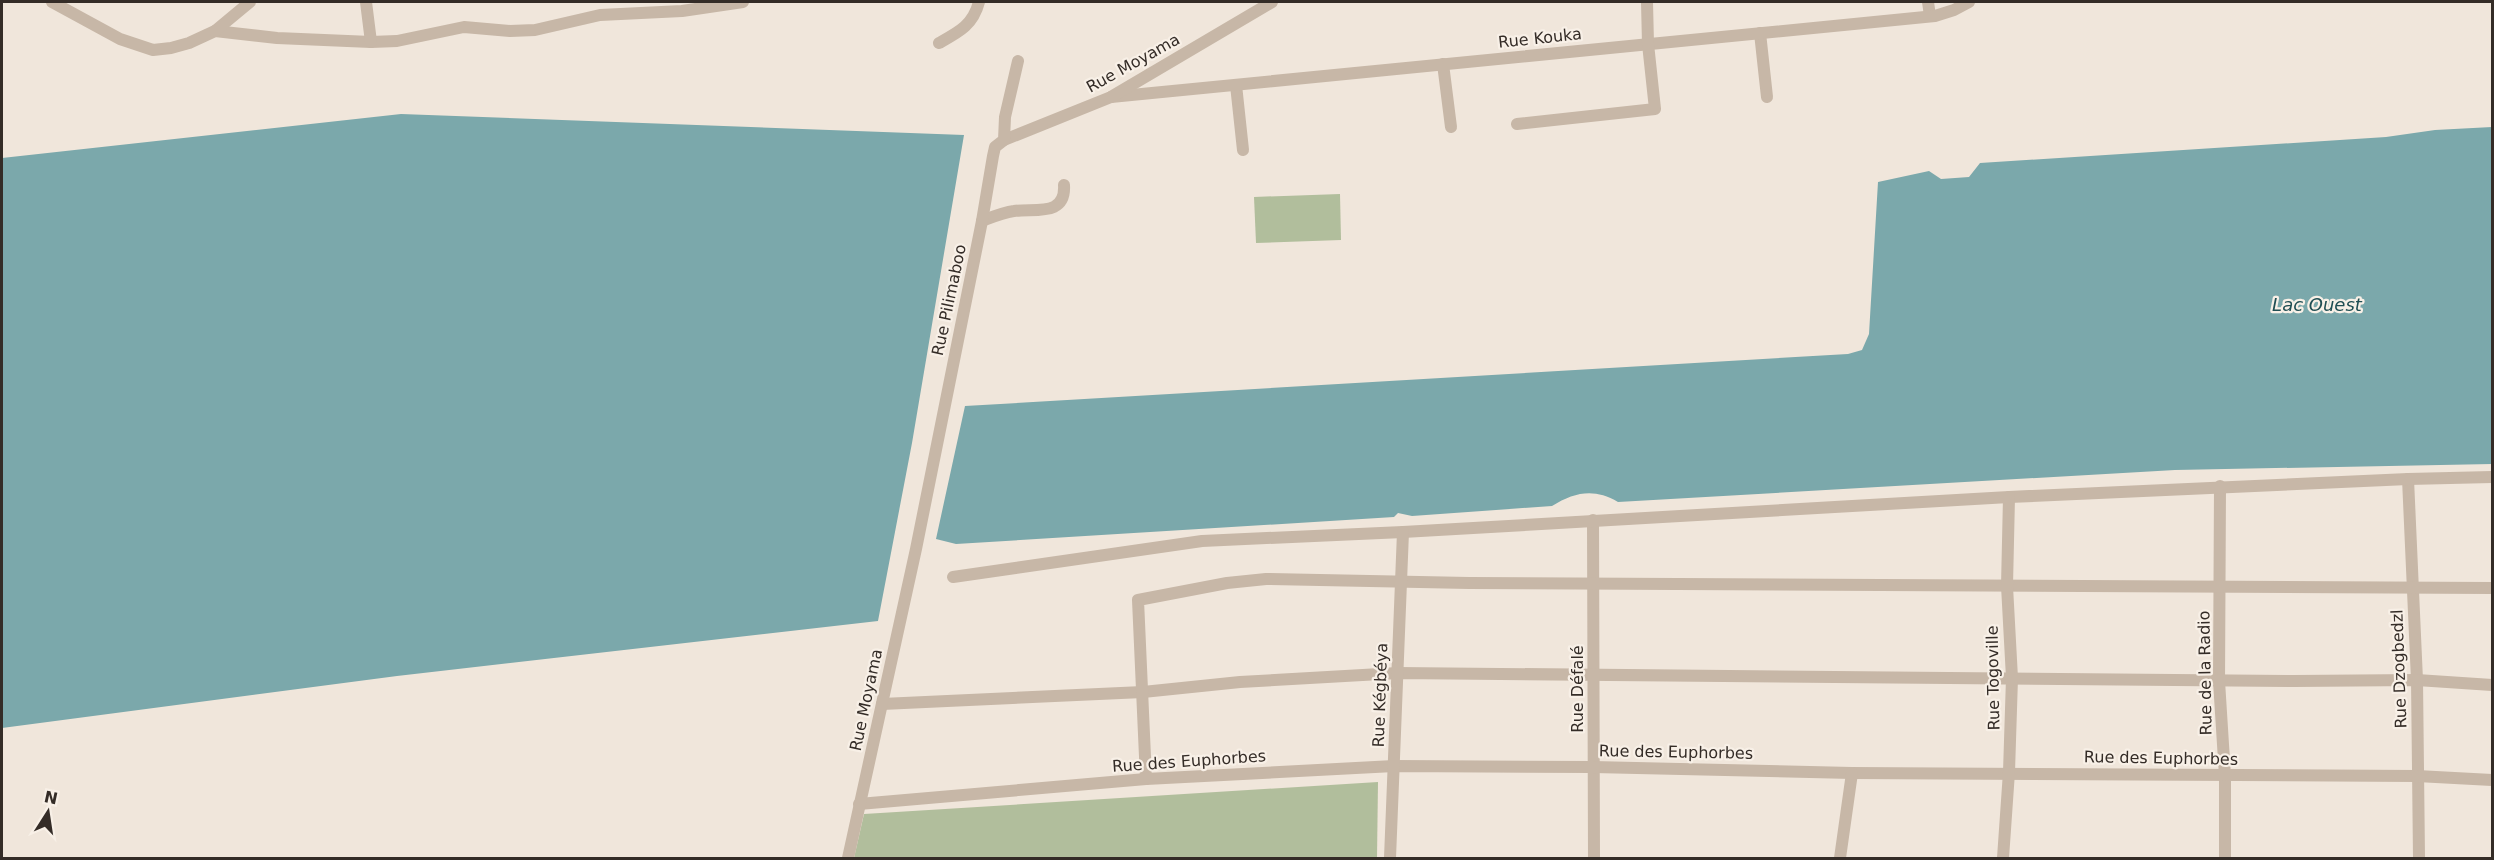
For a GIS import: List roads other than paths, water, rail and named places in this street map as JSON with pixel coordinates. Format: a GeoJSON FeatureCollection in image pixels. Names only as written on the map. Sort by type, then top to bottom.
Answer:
{"type":"FeatureCollection","features":[{"type":"Feature","properties":{"kind":"street"},"geometry":{"type":"LineString","coordinates":[[52,2],[120,39],[153,50],[189,43],[215,31],[250,2]]}},
{"type":"Feature","properties":{"kind":"street"},"geometry":{"type":"LineString","coordinates":[[366,2],[371,42]]}},
{"type":"Feature","properties":{"kind":"street"},"geometry":{"type":"LineString","coordinates":[[215,31],[277,38],[397,41],[464,27],[510,31],[535,30],[600,15],[682,11],[743,2]]}},
{"type":"Feature","properties":{"kind":"street"},"geometry":{"type":"LineString","coordinates":[[939,43],[967,27],[976,13],[979,2]]}},
{"type":"Feature","properties":{"kind":"street","name":"Rue Moyama"},"geometry":{"type":"LineString","coordinates":[[1004,140],[1111,97],[1272,2]]}},
{"type":"Feature","properties":{"kind":"street"},"geometry":{"type":"LineString","coordinates":[[1517,124],[1655,109],[1648,44],[1647,2]]}},
{"type":"Feature","properties":{"kind":"street"},"geometry":{"type":"LineString","coordinates":[[1928,2],[1930,16]]}},
{"type":"Feature","properties":{"kind":"street","name":"Rue Kouka"},"geometry":{"type":"LineString","coordinates":[[1111,97],[1930,16],[1965,5]]}},
{"type":"Feature","properties":{"kind":"street"},"geometry":{"type":"LineString","coordinates":[[1760,33],[1767,97]]}},
{"type":"Feature","properties":{"kind":"street","name":"Rue Pilimaboo"},"geometry":{"type":"LineString","coordinates":[[916,549],[993,156],[995,147],[1004,140],[1005,117],[1018,61]]}},
{"type":"Feature","properties":{"kind":"street"},"geometry":{"type":"LineString","coordinates":[[1443,64],[1451,127]]}},
{"type":"Feature","properties":{"kind":"street"},"geometry":{"type":"LineString","coordinates":[[1236,85],[1243,150]]}},
{"type":"Feature","properties":{"kind":"street"},"geometry":{"type":"LineString","coordinates":[[982,221],[1012,211],[1049,210],[1065,195],[1064,184]]}},
{"type":"Feature","properties":{"kind":"street"},"geometry":{"type":"LineString","coordinates":[[953,577],[1202,541],[1403,532],[2220,486],[2493,477]]}},
{"type":"Feature","properties":{"kind":"street","name":"Rue Dzogbedzl"},"geometry":{"type":"LineString","coordinates":[[2408,479],[2417,681],[2419,858]]}},
{"type":"Feature","properties":{"kind":"street","name":"Rue de la Radio"},"geometry":{"type":"LineString","coordinates":[[2220,486],[2219,681],[2225,776],[2225,858]]}},
{"type":"Feature","properties":{"kind":"street","name":"Rue Togoville"},"geometry":{"type":"LineString","coordinates":[[2003,858],[2012,678],[2007,586],[2009,497]]}},
{"type":"Feature","properties":{"kind":"street","name":"Rue Défalé"},"geometry":{"type":"LineString","coordinates":[[1593,520],[1594,858]]}},
{"type":"Feature","properties":{"kind":"street","name":"Rue Kégbéya"},"geometry":{"type":"LineString","coordinates":[[1390,858],[1403,532]]}},
{"type":"Feature","properties":{"kind":"street","name":"Rue Moyama"},"geometry":{"type":"LineString","coordinates":[[848,858],[916,549]]}},
{"type":"Feature","properties":{"kind":"street"},"geometry":{"type":"LineString","coordinates":[[1146,779],[1138,600],[1250,580],[2493,588]]}},
{"type":"Feature","properties":{"kind":"street"},"geometry":{"type":"LineString","coordinates":[[882,704],[1143,692],[1240,682],[1398,673],[2417,681],[2493,685]]}},
{"type":"Feature","properties":{"kind":"street","name":"Rue des Euphorbes"},"geometry":{"type":"LineString","coordinates":[[859,804],[1146,779],[1394,766],[1593,767],[1852,773],[2009,772],[2225,776],[2417,776],[2493,780]]}},
{"type":"Feature","properties":{"kind":"street"},"geometry":{"type":"LineString","coordinates":[[1840,858],[1852,773]]}},
{"type":"Feature","properties":{"kind":"water"},"geometry":{"type":"Polygon","coordinates":[[[401,114],[964,135],[912,443],[878,621],[397,676],[2,728],[2,158],[401,114]]]}},
{"type":"Feature","properties":{"kind":"water","name":"Lac Ouest"},"geometry":{"type":"Polygon","coordinates":[[[2492,127],[2492,464],[2175,470],[1618,502],[1593,493],[1569,497],[1552,506],[1412,516],[1398,513],[1394,517],[956,544],[936,539],[965,406],[1848,354],[1862,350],[1869,334],[1878,182],[1929,171],[1941,179],[1969,177],[1980,163],[2386,137],[2435,130],[2492,127]]]}}]}
